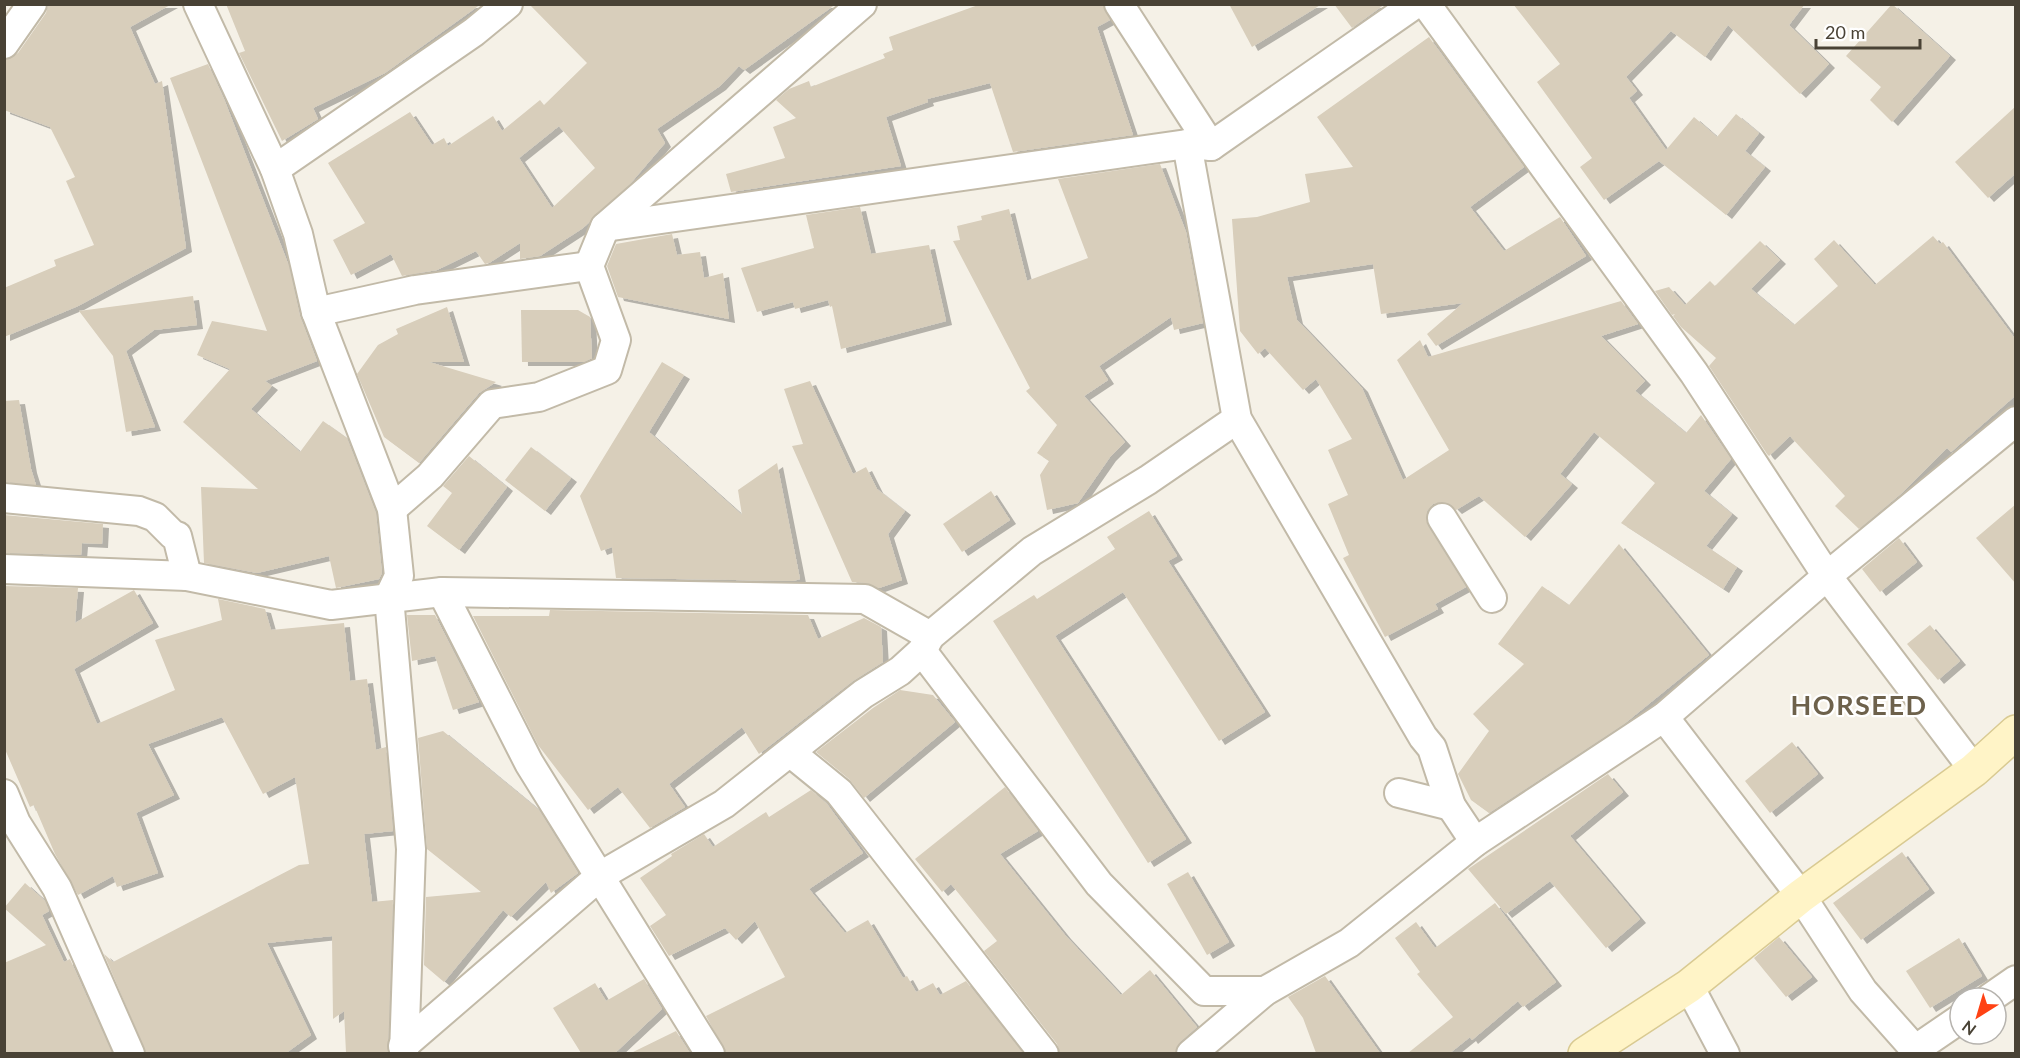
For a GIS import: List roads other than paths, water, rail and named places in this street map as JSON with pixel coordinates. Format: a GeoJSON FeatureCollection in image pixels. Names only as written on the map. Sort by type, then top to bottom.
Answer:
{"type":"FeatureCollection","features":[{"type":"Feature","properties":{"kind":"street"},"geometry":{"type":"LineString","coordinates":[[4,44],[32,4]]}},
{"type":"Feature","properties":{"kind":"street"},"geometry":{"type":"LineString","coordinates":[[198,4],[275,169],[298,234],[316,312],[392,509],[399,576],[389,597],[411,849],[404,1050]]}},
{"type":"Feature","properties":{"kind":"street"},"geometry":{"type":"LineString","coordinates":[[275,169],[474,32],[508,4]]}},
{"type":"Feature","properties":{"kind":"street"},"geometry":{"type":"LineString","coordinates":[[392,509],[430,476],[492,404],[539,397],[608,370],[616,340],[589,266],[605,227],[862,4]]}},
{"type":"Feature","properties":{"kind":"street"},"geometry":{"type":"LineString","coordinates":[[1119,4],[1199,145],[1237,419],[1367,645],[1432,748],[1451,806],[1474,842]]}},
{"type":"Feature","properties":{"kind":"street"},"geometry":{"type":"LineString","coordinates":[[605,227],[1199,145],[1415,4]]}},
{"type":"Feature","properties":{"kind":"street"},"geometry":{"type":"LineString","coordinates":[[1426,4],[1694,374],[1827,576],[1974,770]]}},
{"type":"Feature","properties":{"kind":"street"},"geometry":{"type":"LineString","coordinates":[[316,312],[415,290],[589,266]]}},
{"type":"Feature","properties":{"kind":"street"},"geometry":{"type":"LineString","coordinates":[[404,1050],[600,876],[724,804],[863,694],[900,671],[926,644],[1032,552],[1148,480],[1237,419]]}},
{"type":"Feature","properties":{"kind":"street"},"geometry":{"type":"LineString","coordinates":[[1191,1053],[1264,991],[1349,943],[1474,842],[1664,717],[1827,576],[2016,421]]}},
{"type":"Feature","properties":{"kind":"street"},"geometry":{"type":"LineString","coordinates":[[4,498],[139,510],[155,517],[172,536],[177,536],[187,576]]}},
{"type":"Feature","properties":{"kind":"street"},"geometry":{"type":"LineString","coordinates":[[1442,518],[1492,598]]}},
{"type":"Feature","properties":{"kind":"street"},"geometry":{"type":"LineString","coordinates":[[4,569],[187,576],[331,605],[442,592],[865,599],[926,644],[1099,884],[1204,991],[1264,991]]}},
{"type":"Feature","properties":{"kind":"street"},"geometry":{"type":"LineString","coordinates":[[442,592],[529,763],[711,1053]]}},
{"type":"Feature","properties":{"kind":"street"},"geometry":{"type":"LineString","coordinates":[[1664,717],[1801,896],[1863,991],[1917,1051],[1948,1028]]}},
{"type":"Feature","properties":{"kind":"street"},"geometry":{"type":"LineString","coordinates":[[1585,1053],[1689,986],[1801,896],[1974,770],[2016,732]]}},
{"type":"Feature","properties":{"kind":"street"},"geometry":{"type":"LineString","coordinates":[[791,753],[838,792],[1044,1053]]}},
{"type":"Feature","properties":{"kind":"street"},"geometry":{"type":"LineString","coordinates":[[1400,793],[1451,806]]}},
{"type":"Feature","properties":{"kind":"street"},"geometry":{"type":"LineString","coordinates":[[4,794],[10,834],[57,888],[130,1053]]}},
{"type":"Feature","properties":{"kind":"street"},"geometry":{"type":"LineString","coordinates":[[1689,986],[1725,1053]]}},
{"type":"Feature","properties":{"kind":"district","name":"HORSEED"},"geometry":{"type":"Point","coordinates":[1859,706]}}]}
